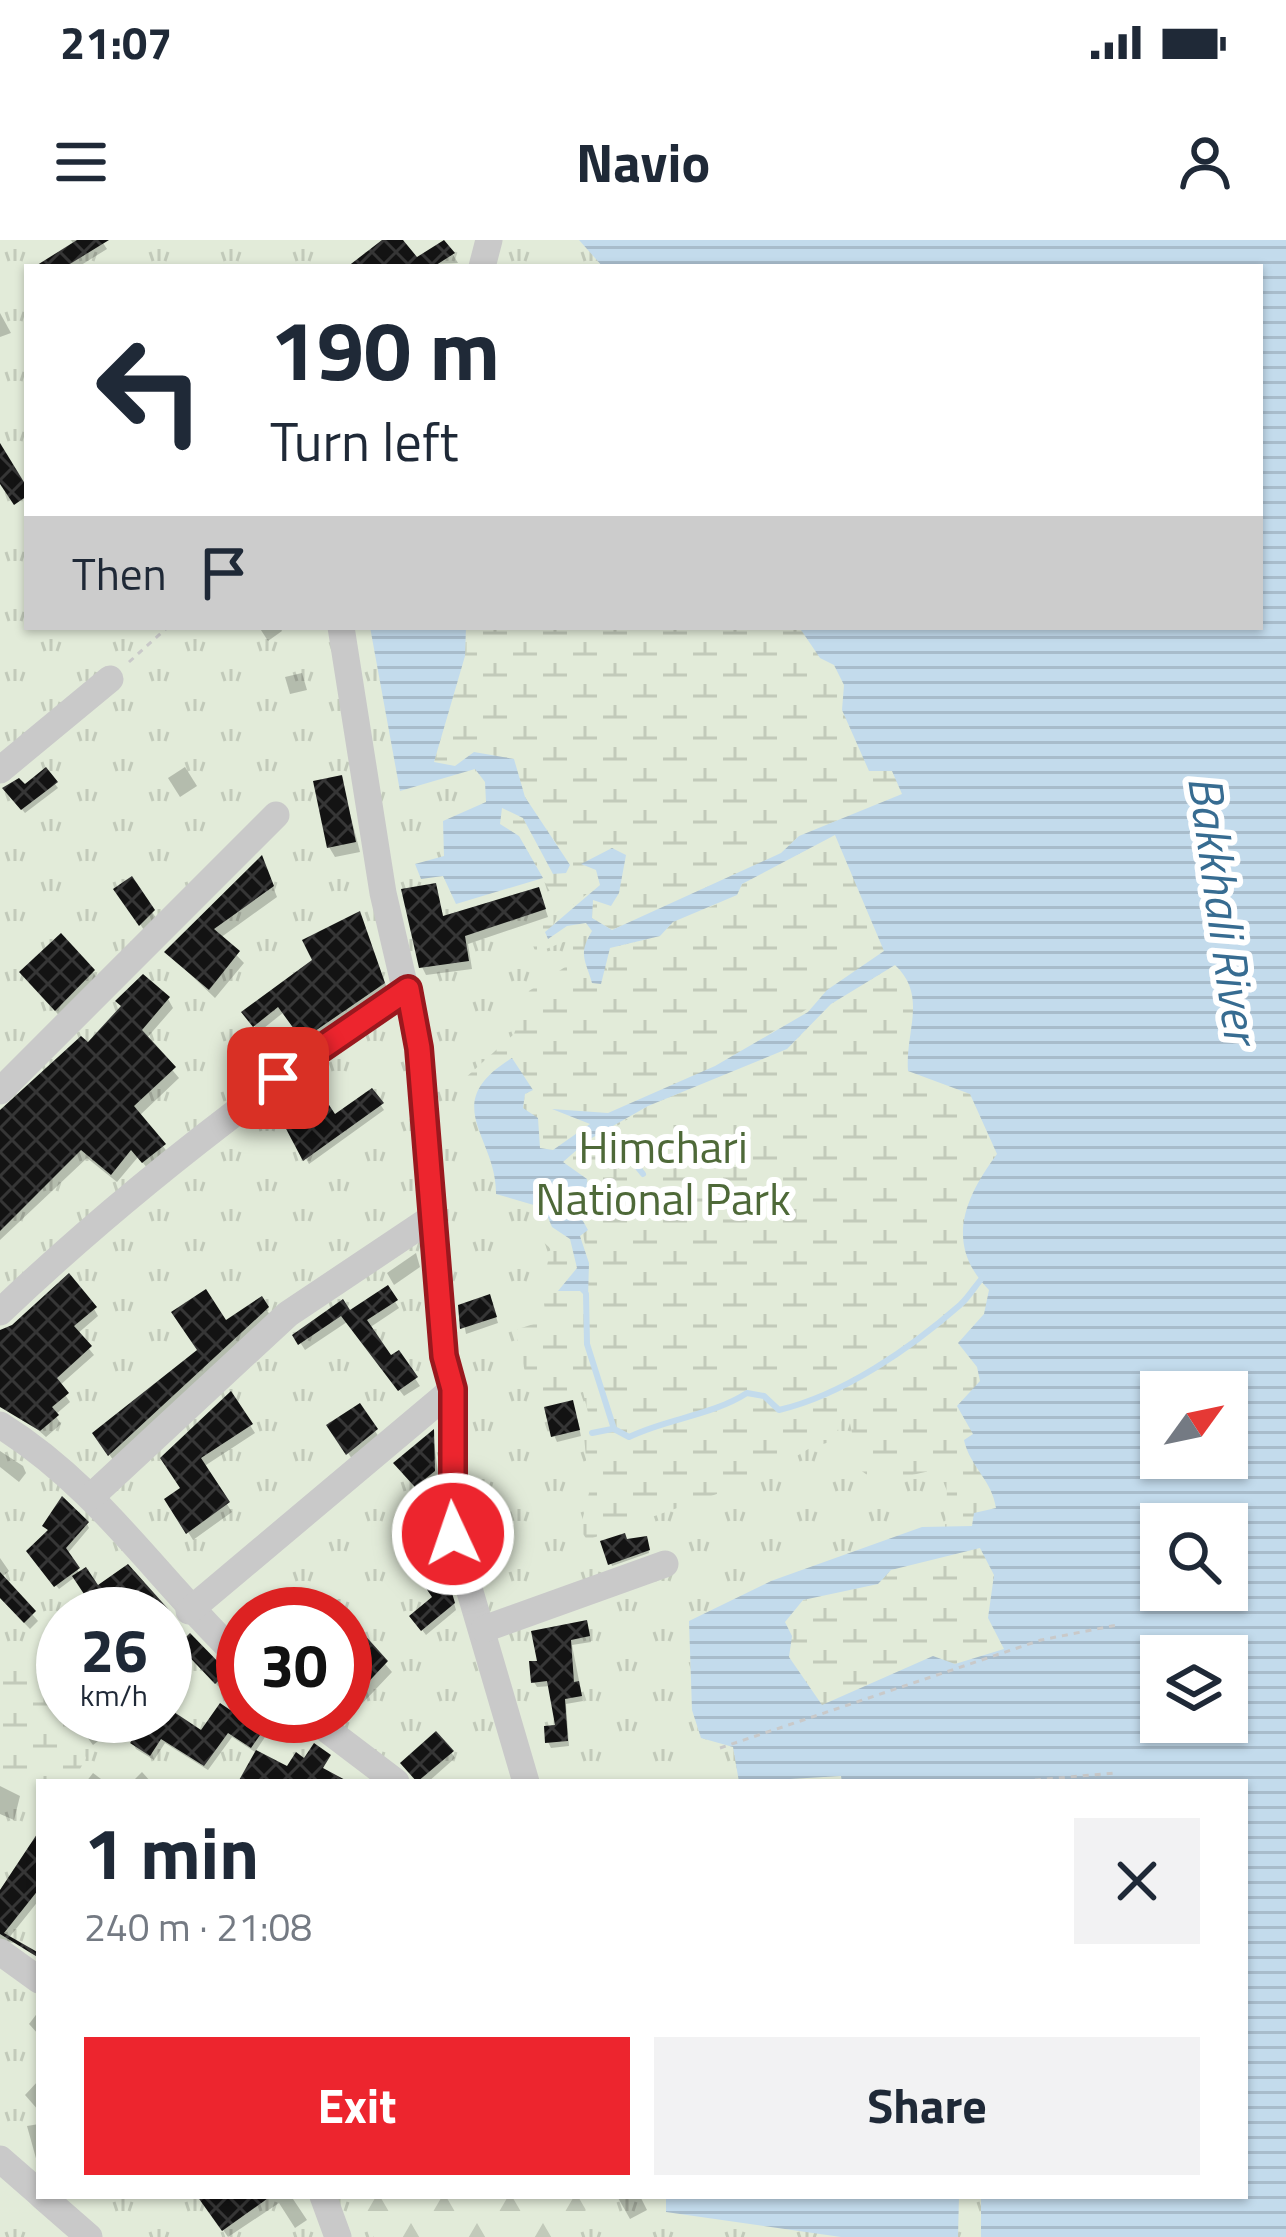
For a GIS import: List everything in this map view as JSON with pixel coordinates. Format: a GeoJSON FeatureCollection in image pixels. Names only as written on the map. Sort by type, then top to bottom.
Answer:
{"type":"FeatureCollection","features":[{"type":"Feature","properties":{"kind":"street"},"geometry":{"type":"LineString","coordinates":[[341,630],[383,893],[408,989],[444,1356],[453,1389],[453,1534],[525,1779]]}},
{"type":"Feature","properties":{"kind":"street"},"geometry":{"type":"LineString","coordinates":[[0,770],[110,679]]}},
{"type":"Feature","properties":{"kind":"street"},"geometry":{"type":"LineString","coordinates":[[0,1091],[276,815]]}},
{"type":"Feature","properties":{"kind":"street"},"geometry":{"type":"LineString","coordinates":[[0,1312],[88,1228],[248,1099],[408,989]]}},
{"type":"Feature","properties":{"kind":"street"},"geometry":{"type":"LineString","coordinates":[[93,1495],[288,1314],[433,1217]]}},
{"type":"Feature","properties":{"kind":"street"},"geometry":{"type":"LineString","coordinates":[[192,1607],[453,1389]]}},
{"type":"Feature","properties":{"kind":"street"},"geometry":{"type":"LineString","coordinates":[[0,1425],[44,1453],[93,1495],[170,1587]]}},
{"type":"Feature","properties":{"kind":"street"},"geometry":{"type":"LineString","coordinates":[[484,1629],[665,1564]]}},
{"type":"Feature","properties":{"kind":"street"},"geometry":{"type":"LineString","coordinates":[[192,1613],[216,1636]]}},
{"type":"Feature","properties":{"kind":"street"},"geometry":{"type":"LineString","coordinates":[[345,1743],[392,1779]]}},
{"type":"Feature","properties":{"kind":"street"},"geometry":{"type":"LineString","coordinates":[[0,1952],[36,1978]]}},
{"type":"Feature","properties":{"kind":"street"},"geometry":{"type":"LineString","coordinates":[[0,2159],[36,2191]]}},
{"type":"Feature","properties":{"kind":"street"},"geometry":{"type":"LineString","coordinates":[[45,2199],[89,2237]]}},
{"type":"Feature","properties":{"kind":"street"},"geometry":{"type":"LineString","coordinates":[[326,2199],[338,2237]]}},
{"type":"Feature","properties":{"kind":"path"},"geometry":{"type":"LineString","coordinates":[[110,679],[165,630]]}},
{"type":"Feature","properties":{"kind":"path"},"geometry":{"type":"LineString","coordinates":[[719,1748],[1041,1640],[1117,1625]]}},
{"type":"Feature","properties":{"kind":"path"},"geometry":{"type":"LineString","coordinates":[[1046,1779],[1116,1773]]}},
{"type":"Feature","properties":{"kind":"green space","name":"Himchari National Park"},"geometry":{"type":"Polygon","coordinates":[[[0,240],[1286,240],[1286,2237],[0,2237],[0,240]]]}},
{"type":"Feature","properties":{"kind":"green space"},"geometry":{"type":"Polygon","coordinates":[[[466,630],[1043,630],[903,794],[799,836],[782,853],[612,930],[592,918],[593,898],[622,870],[626,855],[582,865],[596,869],[600,884],[557,917],[548,938],[586,922],[608,972],[610,948],[660,936],[673,922],[737,896],[742,884],[836,834],[850,836],[885,951],[778,1028],[682,1083],[596,1111],[564,1108],[567,1117],[590,1125],[553,1150],[540,1148],[523,1108],[525,1094],[532,1090],[488,1073],[475,1095],[463,1080],[514,1034],[529,991],[574,961],[571,939],[536,953],[525,926],[558,906],[519,836],[500,824],[501,808],[523,818],[553,873],[570,864],[525,797],[513,759],[455,766],[434,762],[465,656],[466,630]]]}},
{"type":"Feature","properties":{"kind":"green space"},"geometry":{"type":"Polygon","coordinates":[[[906,958],[937,958],[1106,1483],[973,1526],[945,1528],[947,1491],[938,1469],[878,1483],[859,1469],[847,1408],[833,1441],[810,1448],[759,1479],[587,1540],[580,1529],[589,1493],[584,1435],[591,1425],[583,1392],[545,1398],[539,1380],[526,1376],[515,1330],[546,1320],[542,1286],[551,1249],[539,1238],[552,1227],[570,1239],[587,1298],[589,1263],[578,1211],[590,1204],[587,1180],[563,1161],[648,1106],[787,1049],[831,1004],[906,958]]]}},
{"type":"Feature","properties":{"kind":"green space"},"geometry":{"type":"Polygon","coordinates":[[[992,1540],[1093,1779],[738,1779],[733,1747],[701,1738],[692,1710],[689,1621],[785,1623],[803,1600],[878,1584],[891,1570],[992,1540]]]}},
{"type":"Feature","properties":{"kind":"green space"},"geometry":{"type":"Polygon","coordinates":[[[0,1659],[7,1665],[28,1659],[36,1671],[36,1743],[79,1743],[86,1758],[75,1779],[36,1780],[0,1770],[0,1659]]]}},
{"type":"Feature","properties":{"kind":"green space"},"geometry":{"type":"Polygon","coordinates":[[[348,2199],[582,2199],[587,2205],[578,2237],[374,2237],[348,2199]]]}},
{"type":"Feature","properties":{"kind":"water","name":"Bakkhali River"},"geometry":{"type":"Polygon","coordinates":[[[579,240],[1286,240],[1286,2237],[981,2237],[981,2199],[1248,2199],[1248,1779],[738,1779],[733,1747],[701,1738],[692,1710],[689,1621],[771,1581],[922,1527],[972,1526],[974,1513],[996,1508],[967,1450],[964,1440],[973,1434],[957,1406],[980,1381],[977,1367],[958,1343],[984,1314],[989,1290],[967,1256],[964,1222],[975,1188],[997,1154],[970,1094],[908,1071],[913,1002],[905,977],[895,965],[831,1004],[787,1049],[648,1106],[590,1139],[587,1156],[579,1148],[563,1162],[587,1179],[590,1205],[578,1212],[588,1230],[580,1236],[589,1263],[588,1299],[580,1291],[558,1291],[577,1268],[570,1239],[552,1227],[544,1208],[496,1194],[474,1106],[478,1090],[512,1058],[533,1090],[525,1094],[523,1108],[538,1118],[540,1148],[553,1150],[590,1124],[552,1109],[608,1113],[715,1066],[808,1012],[827,990],[884,951],[835,835],[742,884],[737,895],[673,922],[660,936],[610,948],[601,984],[592,983],[585,962],[585,945],[592,931],[586,923],[567,926],[548,939],[545,932],[600,885],[596,870],[581,864],[612,848],[626,855],[619,893],[611,906],[593,900],[592,918],[612,930],[781,853],[799,836],[902,794],[892,771],[869,771],[842,710],[844,685],[834,665],[820,658],[801,630],[1263,630],[1263,264],[600,264],[579,240]],[[980,1548],[891,1570],[878,1584],[803,1600],[785,1622],[792,1636],[789,1657],[822,1705],[933,1656],[955,1664],[1004,1649],[988,1618],[994,1575],[980,1548]]]}},
{"type":"Feature","properties":{"kind":"water"},"geometry":{"type":"Polygon","coordinates":[[[371,630],[466,630],[465,656],[434,762],[455,766],[474,752],[514,759],[525,797],[570,865],[566,873],[553,874],[523,818],[502,808],[500,824],[519,836],[543,878],[456,904],[443,876],[421,879],[415,864],[444,856],[443,821],[486,802],[485,782],[475,769],[400,791],[371,630]]]}},
{"type":"Feature","properties":{"kind":"water"},"geometry":{"type":"Polygon","coordinates":[[[666,2199],[959,2199],[958,2237],[841,2237],[666,2212],[666,2199]]]}},
{"type":"Feature","properties":{"kind":"building"},"geometry":{"type":"Polygon","coordinates":[[[77,240],[109,240],[70,264],[39,264],[77,240]]]}},
{"type":"Feature","properties":{"kind":"building"},"geometry":{"type":"Polygon","coordinates":[[[382,240],[403,240],[417,257],[444,240],[455,253],[438,264],[351,264],[382,240]]]}},
{"type":"Feature","properties":{"kind":"building"},"geometry":{"type":"Polygon","coordinates":[[[0,443],[24,482],[24,498],[14,505],[0,484],[0,443]]]}},
{"type":"Feature","properties":{"kind":"building"},"geometry":{"type":"Polygon","coordinates":[[[46,767],[58,782],[21,810],[2,788],[19,778],[25,784],[46,767]]]}},
{"type":"Feature","properties":{"kind":"building"},"geometry":{"type":"Polygon","coordinates":[[[342,775],[356,842],[327,848],[313,781],[342,775]]]}},
{"type":"Feature","properties":{"kind":"building"},"geometry":{"type":"Polygon","coordinates":[[[262,855],[274,886],[214,929],[240,951],[209,990],[164,952],[262,855]]]}},
{"type":"Feature","properties":{"kind":"building"},"geometry":{"type":"Polygon","coordinates":[[[132,876],[155,910],[139,926],[113,889],[132,876]]]}},
{"type":"Feature","properties":{"kind":"building"},"geometry":{"type":"Polygon","coordinates":[[[436,883],[443,916],[539,887],[546,909],[465,936],[469,961],[419,968],[401,889],[436,883]]]}},
{"type":"Feature","properties":{"kind":"building"},"geometry":{"type":"Polygon","coordinates":[[[360,911],[385,983],[302,1040],[278,1007],[253,1027],[241,1012],[312,960],[302,940],[360,911]]]}},
{"type":"Feature","properties":{"kind":"building"},"geometry":{"type":"Polygon","coordinates":[[[61,933],[95,970],[55,1011],[19,972],[61,933]]]}},
{"type":"Feature","properties":{"kind":"building"},"geometry":{"type":"Polygon","coordinates":[[[143,974],[170,997],[142,1030],[176,1067],[134,1106],[166,1144],[142,1163],[131,1150],[111,1175],[81,1150],[0,1231],[0,1110],[81,1036],[88,1042],[121,1006],[115,1001],[143,974]]]}},
{"type":"Feature","properties":{"kind":"building"},"geometry":{"type":"Polygon","coordinates":[[[312,1079],[335,1114],[372,1088],[384,1103],[303,1161],[274,1106],[312,1079]]]}},
{"type":"Feature","properties":{"kind":"building"},"geometry":{"type":"Polygon","coordinates":[[[69,1273],[97,1307],[74,1326],[92,1346],[57,1378],[69,1393],[52,1407],[59,1415],[40,1431],[0,1407],[0,1330],[12,1325],[69,1273]]]}},
{"type":"Feature","properties":{"kind":"building"},"geometry":{"type":"Polygon","coordinates":[[[388,1285],[398,1300],[367,1320],[391,1355],[399,1350],[418,1377],[398,1391],[341,1316],[298,1345],[292,1335],[343,1299],[350,1310],[388,1285]]]}},
{"type":"Feature","properties":{"kind":"building"},"geometry":{"type":"Polygon","coordinates":[[[206,1289],[226,1320],[262,1296],[269,1307],[108,1456],[92,1433],[197,1350],[171,1312],[206,1289]]]}},
{"type":"Feature","properties":{"kind":"building"},"geometry":{"type":"Polygon","coordinates":[[[490,1294],[497,1317],[460,1329],[458,1305],[490,1294]]]}},
{"type":"Feature","properties":{"kind":"building"},"geometry":{"type":"Polygon","coordinates":[[[231,1391],[253,1424],[201,1458],[230,1502],[186,1534],[164,1499],[180,1488],[160,1458],[231,1391]]]}},
{"type":"Feature","properties":{"kind":"building"},"geometry":{"type":"Polygon","coordinates":[[[573,1400],[580,1430],[551,1437],[544,1407],[573,1400]]]}},
{"type":"Feature","properties":{"kind":"building"},"geometry":{"type":"Polygon","coordinates":[[[360,1403],[378,1429],[346,1455],[326,1425],[360,1403]]]}},
{"type":"Feature","properties":{"kind":"building"},"geometry":{"type":"Polygon","coordinates":[[[434,1429],[435,1471],[415,1487],[393,1463],[434,1429]]]}},
{"type":"Feature","properties":{"kind":"building"},"geometry":{"type":"Polygon","coordinates":[[[62,1496],[89,1522],[66,1548],[80,1568],[54,1587],[26,1551],[48,1530],[42,1526],[62,1496]]]}},
{"type":"Feature","properties":{"kind":"building"},"geometry":{"type":"Polygon","coordinates":[[[433,1530],[455,1603],[421,1631],[409,1616],[432,1597],[402,1553],[433,1530]]]}},
{"type":"Feature","properties":{"kind":"building"},"geometry":{"type":"Polygon","coordinates":[[[625,1533],[627,1539],[647,1536],[650,1550],[608,1565],[600,1541],[625,1533]]]}},
{"type":"Feature","properties":{"kind":"building"},"geometry":{"type":"Polygon","coordinates":[[[128,1564],[149,1587],[79,1587],[72,1576],[86,1567],[98,1585],[128,1564]]]}},
{"type":"Feature","properties":{"kind":"building"},"geometry":{"type":"Polygon","coordinates":[[[0,1572],[36,1611],[24,1623],[0,1598],[0,1572]]]}},
{"type":"Feature","properties":{"kind":"building"},"geometry":{"type":"Polygon","coordinates":[[[587,1620],[590,1636],[571,1640],[574,1682],[579,1681],[582,1696],[565,1699],[568,1741],[545,1743],[544,1726],[555,1725],[547,1681],[531,1683],[529,1661],[537,1661],[531,1631],[587,1620]]]}},
{"type":"Feature","properties":{"kind":"building"},"geometry":{"type":"Polygon","coordinates":[[[192,1635],[216,1660],[215,1684],[192,1660],[192,1635]]]}},
{"type":"Feature","properties":{"kind":"building"},"geometry":{"type":"Polygon","coordinates":[[[372,1643],[388,1661],[372,1678],[372,1643]]]}},
{"type":"Feature","properties":{"kind":"building"},"geometry":{"type":"Polygon","coordinates":[[[216,1709],[216,1743],[221,1743],[204,1766],[167,1743],[192,1743],[192,1724],[201,1730],[216,1709]]]}},
{"type":"Feature","properties":{"kind":"building"},"geometry":{"type":"Polygon","coordinates":[[[436,1731],[454,1751],[421,1779],[414,1779],[400,1763],[436,1731]]]}},
{"type":"Feature","properties":{"kind":"building"},"geometry":{"type":"Polygon","coordinates":[[[130,1743],[158,1743],[150,1756],[130,1743]]]}},
{"type":"Feature","properties":{"kind":"building"},"geometry":{"type":"Polygon","coordinates":[[[314,1743],[331,1755],[323,1768],[343,1779],[240,1779],[256,1750],[287,1766],[296,1752],[304,1758],[314,1743]]]}},
{"type":"Feature","properties":{"kind":"building"},"geometry":{"type":"Polygon","coordinates":[[[36,1836],[36,1893],[4,1933],[36,1951],[36,1956],[0,1934],[0,1890],[36,1836]]]}},
{"type":"Feature","properties":{"kind":"building"},"geometry":{"type":"Polygon","coordinates":[[[199,2199],[267,2199],[222,2231],[199,2199]]]}},
{"type":"Feature","properties":{"kind":"waterway"},"geometry":{"type":"LineString","coordinates":[[604,1125],[643,1174]]}},
{"type":"Feature","properties":{"kind":"waterway"},"geometry":{"type":"LineString","coordinates":[[586,1294],[587,1344],[614,1429],[629,1437],[747,1393],[764,1396],[779,1410],[827,1393],[920,1337],[960,1305],[985,1275]]}},
{"type":"Feature","properties":{"kind":"waterway"},"geometry":{"type":"LineString","coordinates":[[592,1433],[612,1429]]}},
{"type":"Feature","properties":{"kind":"route"},"geometry":{"type":"LineString","coordinates":[[278,1078],[408,989],[419,1048],[444,1356],[453,1389],[449,1495],[453,1534]]}}]}
